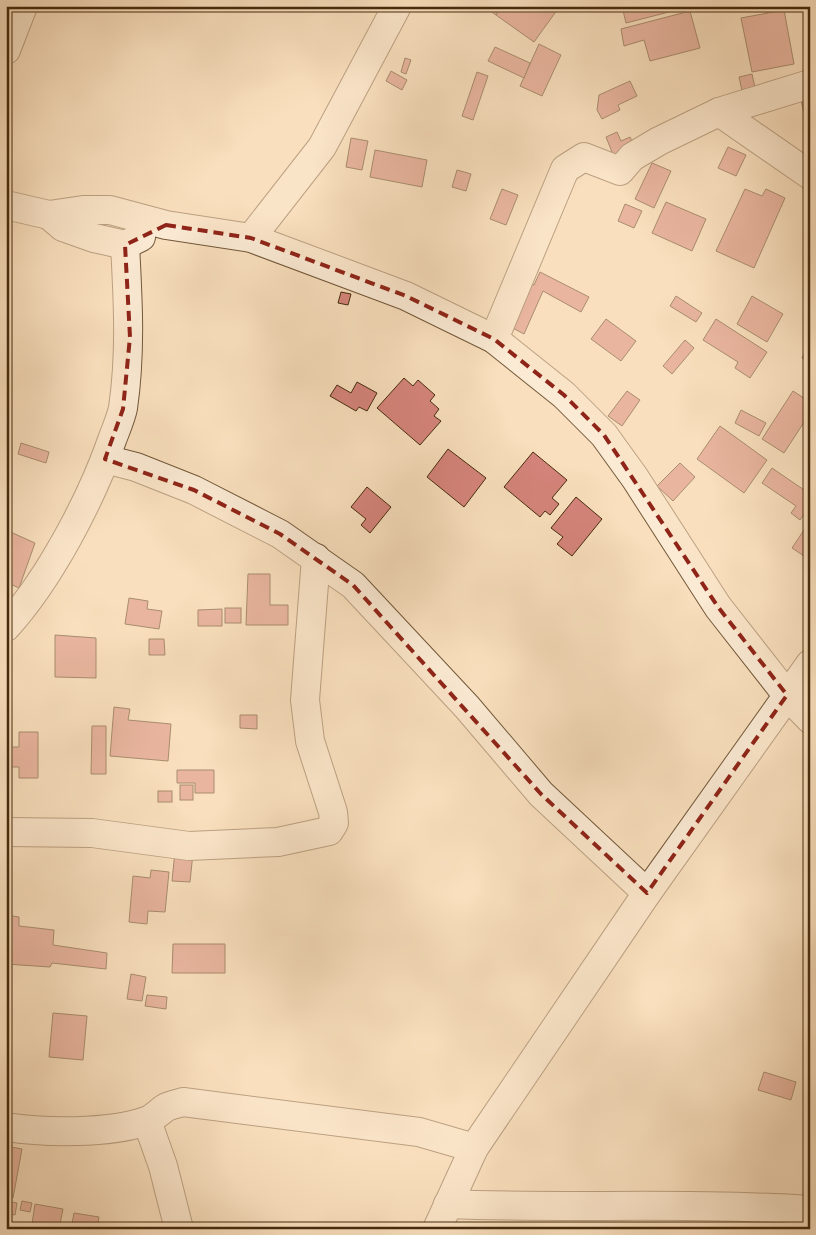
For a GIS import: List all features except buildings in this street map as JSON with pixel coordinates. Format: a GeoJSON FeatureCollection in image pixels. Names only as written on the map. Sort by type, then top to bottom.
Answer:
{"type":"FeatureCollection","features":[{"type":"Feature","properties":{"kind":"street"},"geometry":{"type":"LineString","coordinates":[[6,50],[23,6]]}},
{"type":"Feature","properties":{"kind":"street"},"geometry":{"type":"LineString","coordinates":[[251,238],[322,147],[397,6]]}},
{"type":"Feature","properties":{"kind":"street"},"geometry":{"type":"LineString","coordinates":[[494,339],[565,169],[584,157],[620,172],[632,157],[659,141],[719,112],[810,84]]}},
{"type":"Feature","properties":{"kind":"street"},"geometry":{"type":"LineString","coordinates":[[719,112],[810,175]]}},
{"type":"Feature","properties":{"kind":"street"},"geometry":{"type":"LineString","coordinates":[[6,204],[49,214],[83,210],[110,210],[166,225],[251,238],[406,296],[494,339],[564,395],[604,435],[635,478],[718,607],[787,695],[810,719]]}},
{"type":"Feature","properties":{"kind":"street"},"geometry":{"type":"LineString","coordinates":[[49,214],[63,227],[94,238],[125,245],[166,225]]}},
{"type":"Feature","properties":{"kind":"street"},"geometry":{"type":"LineString","coordinates":[[6,627],[23,609],[45,576],[89,495],[105,459],[122,410],[130,337],[125,245]]}},
{"type":"Feature","properties":{"kind":"street"},"geometry":{"type":"LineString","coordinates":[[105,459],[136,467],[194,490],[280,534],[353,585],[383,615],[541,794],[648,893]]}},
{"type":"Feature","properties":{"kind":"street"},"geometry":{"type":"LineString","coordinates":[[6,832],[92,834],[189,846],[278,842],[328,830],[334,822],[333,812],[310,741],[305,700],[316,558]]}},
{"type":"Feature","properties":{"kind":"street"},"geometry":{"type":"LineString","coordinates":[[437,1229],[474,1148],[648,893],[810,664]]}},
{"type":"Feature","properties":{"kind":"street"},"geometry":{"type":"LineString","coordinates":[[6,1127],[30,1131],[75,1130],[147,1121],[167,1106],[183,1102],[419,1132],[474,1148]]}},
{"type":"Feature","properties":{"kind":"street"},"geometry":{"type":"LineString","coordinates":[[147,1121],[162,1166],[179,1229]]}},
{"type":"Feature","properties":{"kind":"street"},"geometry":{"type":"LineString","coordinates":[[448,1204],[527,1207],[759,1207],[810,1210]]}},
{"type":"Feature","properties":{"kind":"highlighted area"},"geometry":{"type":"Polygon","coordinates":[[[166,225],[251,238],[406,296],[494,339],[564,395],[604,435],[718,607],[787,695],[647,893],[541,794],[353,585],[280,534],[194,490],[105,459],[123,409],[130,337],[125,245],[166,225]]]}}]}
